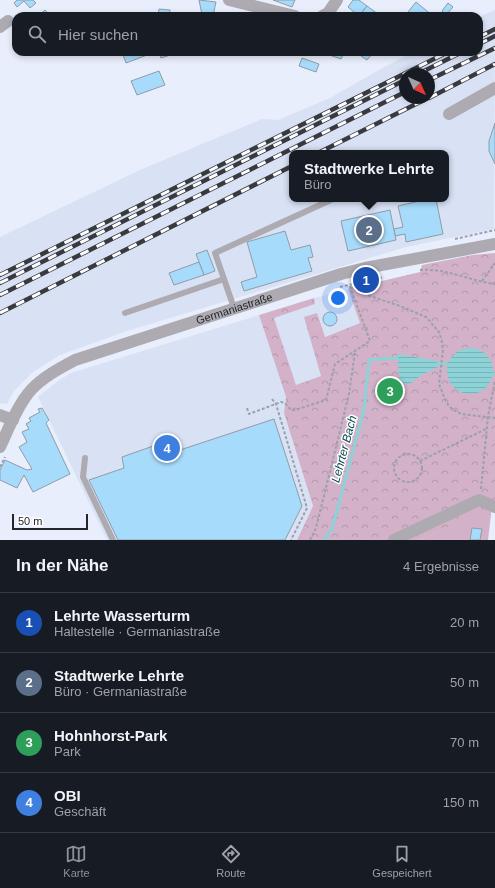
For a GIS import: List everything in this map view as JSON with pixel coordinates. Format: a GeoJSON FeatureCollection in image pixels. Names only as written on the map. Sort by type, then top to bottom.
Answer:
{"type":"FeatureCollection","features":[{"type":"Feature","properties":{"kind":"street"},"geometry":{"type":"LineString","coordinates":[[229,0],[278,12]]}},
{"type":"Feature","properties":{"kind":"street"},"geometry":{"type":"LineString","coordinates":[[329,12],[337,0]]}},
{"type":"Feature","properties":{"kind":"street"},"geometry":{"type":"LineString","coordinates":[[448,114],[495,88]]}},
{"type":"Feature","properties":{"kind":"street","name":"Germaniastraße"},"geometry":{"type":"LineString","coordinates":[[3,450],[13,420],[31,390],[54,372],[75,360],[234,308],[348,282],[495,244]]}},
{"type":"Feature","properties":{"kind":"street"},"geometry":{"type":"LineString","coordinates":[[0,415],[13,420]]}},
{"type":"Feature","properties":{"kind":"street"},"geometry":{"type":"LineString","coordinates":[[394,540],[479,500],[494,506]]}},
{"type":"Feature","properties":{"kind":"lane"},"geometry":{"type":"LineString","coordinates":[[234,308],[215,253],[326,202]]}},
{"type":"Feature","properties":{"kind":"lane"},"geometry":{"type":"LineString","coordinates":[[125,313],[224,279]]}},
{"type":"Feature","properties":{"kind":"lane"},"geometry":{"type":"LineString","coordinates":[[86,458],[83,477],[113,540]]}},
{"type":"Feature","properties":{"kind":"path"},"geometry":{"type":"LineString","coordinates":[[489,231],[495,230]]}},
{"type":"Feature","properties":{"kind":"path"},"geometry":{"type":"LineString","coordinates":[[481,282],[495,263]]}},
{"type":"Feature","properties":{"kind":"path"},"geometry":{"type":"LineString","coordinates":[[416,270],[438,270],[481,282],[495,284]]}},
{"type":"Feature","properties":{"kind":"path"},"geometry":{"type":"LineString","coordinates":[[336,288],[348,282],[387,276]]}},
{"type":"Feature","properties":{"kind":"path"},"geometry":{"type":"LineString","coordinates":[[246,408],[248,414],[281,402],[285,403],[291,410],[295,410],[326,400],[335,364],[370,341],[370,337],[348,282]]}},
{"type":"Feature","properties":{"kind":"path"},"geometry":{"type":"LineString","coordinates":[[348,282],[367,295],[400,306],[426,317],[439,332],[443,350],[439,384],[441,394],[452,409],[461,414],[495,418]]}},
{"type":"Feature","properties":{"kind":"path"},"geometry":{"type":"LineString","coordinates":[[310,540],[316,528],[349,394],[355,352]]}},
{"type":"Feature","properties":{"kind":"path"},"geometry":{"type":"LineString","coordinates":[[479,500],[488,428],[488,416],[495,382]]}},
{"type":"Feature","properties":{"kind":"path"},"geometry":{"type":"LineString","coordinates":[[272,399],[276,404],[307,508],[291,540]]}},
{"type":"Feature","properties":{"kind":"path"},"geometry":{"type":"LineString","coordinates":[[420,461],[488,428]]}},
{"type":"Feature","properties":{"kind":"path"},"geometry":{"type":"LineString","coordinates":[[0,467],[3,450]]}},
{"type":"Feature","properties":{"kind":"path"},"geometry":{"type":"LineString","coordinates":[[411,454],[420,461],[420,473],[413,480],[403,480],[396,475],[394,467],[399,457],[411,454]]}},
{"type":"Feature","properties":{"kind":"shaded area"},"geometry":{"type":"Polygon","coordinates":[[[495,10],[494,229],[406,247],[127,331],[60,355],[33,372],[14,391],[7,404],[0,403],[0,237],[142,169],[262,119],[278,120],[330,98],[405,56],[483,56],[483,15],[495,10]]]}},
{"type":"Feature","properties":{"kind":"shaded area"},"geometry":{"type":"Polygon","coordinates":[[[348,290],[360,323],[324,337],[321,376],[296,385],[274,318],[315,304],[314,298],[348,290]]]}},
{"type":"Feature","properties":{"kind":"shaded area"},"geometry":{"type":"Polygon","coordinates":[[[259,315],[286,397],[284,413],[313,506],[297,540],[107,540],[38,397],[71,373],[259,315]]]}},
{"type":"Feature","properties":{"kind":"green space"},"geometry":{"type":"Polygon","coordinates":[[[495,253],[495,506],[420,540],[297,540],[313,506],[284,413],[286,397],[259,315],[314,298],[315,304],[274,318],[296,385],[321,376],[304,317],[317,313],[325,337],[360,323],[348,289],[420,272],[422,265],[473,255],[495,253]]]}},
{"type":"Feature","properties":{"kind":"green space"},"geometry":{"type":"Polygon","coordinates":[[[492,506],[488,540],[420,540],[492,506]]]}},
{"type":"Feature","properties":{"kind":"water"},"geometry":{"type":"Polygon","coordinates":[[[465,348],[475,348],[483,352],[489,358],[493,366],[493,376],[489,384],[483,390],[475,394],[465,394],[457,390],[451,384],[447,376],[447,366],[451,358],[457,352],[465,348]]]}},
{"type":"Feature","properties":{"kind":"water"},"geometry":{"type":"Polygon","coordinates":[[[397,354],[438,361],[438,367],[423,374],[411,383],[400,384],[397,354]]]}},
{"type":"Feature","properties":{"kind":"building"},"geometry":{"type":"Polygon","coordinates":[[[17,0],[33,0],[36,3],[30,8],[24,1],[17,7],[14,3],[17,0]]]}},
{"type":"Feature","properties":{"kind":"building"},"geometry":{"type":"Polygon","coordinates":[[[199,0],[216,2],[214,12],[201,12],[199,0]]]}},
{"type":"Feature","properties":{"kind":"building"},"geometry":{"type":"Polygon","coordinates":[[[273,0],[295,0],[292,7],[273,0]]]}},
{"type":"Feature","properties":{"kind":"building"},"geometry":{"type":"Polygon","coordinates":[[[353,0],[359,0],[367,6],[362,12],[354,12],[348,7],[353,0]]]}},
{"type":"Feature","properties":{"kind":"building"},"geometry":{"type":"Polygon","coordinates":[[[416,2],[428,12],[408,12],[416,2]]]}},
{"type":"Feature","properties":{"kind":"building"},"geometry":{"type":"Polygon","coordinates":[[[448,3],[453,7],[449,12],[442,11],[448,3]]]}},
{"type":"Feature","properties":{"kind":"building"},"geometry":{"type":"Polygon","coordinates":[[[367,6],[375,12],[362,12],[367,6]]]}},
{"type":"Feature","properties":{"kind":"building"},"geometry":{"type":"Polygon","coordinates":[[[159,9],[170,10],[170,12],[159,12],[159,9]]]}},
{"type":"Feature","properties":{"kind":"building"},"geometry":{"type":"Polygon","coordinates":[[[123,56],[144,56],[126,63],[123,56]]]}},
{"type":"Feature","properties":{"kind":"building"},"geometry":{"type":"Polygon","coordinates":[[[332,56],[342,56],[341,59],[332,56]]]}},
{"type":"Feature","properties":{"kind":"building"},"geometry":{"type":"Polygon","coordinates":[[[361,56],[370,56],[367,60],[361,56]]]}},
{"type":"Feature","properties":{"kind":"building"},"geometry":{"type":"Polygon","coordinates":[[[302,58],[319,64],[316,72],[299,66],[302,58]]]}},
{"type":"Feature","properties":{"kind":"building"},"geometry":{"type":"Polygon","coordinates":[[[159,71],[165,85],[137,95],[131,81],[159,71]]]}},
{"type":"Feature","properties":{"kind":"building"},"geometry":{"type":"Polygon","coordinates":[[[495,123],[495,164],[489,151],[489,141],[495,123]]]}},
{"type":"Feature","properties":{"kind":"building"},"geometry":{"type":"Polygon","coordinates":[[[415,202],[437,202],[443,234],[406,242],[405,234],[395,236],[394,229],[403,227],[398,206],[415,202]]]}},
{"type":"Feature","properties":{"kind":"building"},"geometry":{"type":"Polygon","coordinates":[[[390,210],[396,240],[348,251],[341,221],[390,210]]]}},
{"type":"Feature","properties":{"kind":"building"},"geometry":{"type":"Polygon","coordinates":[[[285,231],[291,250],[310,245],[313,257],[308,258],[312,271],[244,291],[241,282],[257,277],[247,242],[285,231]]]}},
{"type":"Feature","properties":{"kind":"building"},"geometry":{"type":"Polygon","coordinates":[[[207,250],[215,271],[204,275],[196,254],[207,250]]]}},
{"type":"Feature","properties":{"kind":"building"},"geometry":{"type":"Polygon","coordinates":[[[199,262],[204,275],[174,285],[169,273],[199,262]]]}},
{"type":"Feature","properties":{"kind":"building"},"geometry":{"type":"Polygon","coordinates":[[[330,312],[335,314],[337,319],[335,324],[330,326],[325,324],[323,319],[325,314],[330,312]]]}},
{"type":"Feature","properties":{"kind":"building"},"geometry":{"type":"Polygon","coordinates":[[[42,408],[49,420],[46,423],[70,474],[33,492],[24,475],[17,488],[0,480],[0,470],[5,460],[27,470],[32,469],[19,447],[27,442],[22,432],[29,429],[26,424],[31,421],[29,418],[40,412],[38,409],[42,408]]]}},
{"type":"Feature","properties":{"kind":"building"},"geometry":{"type":"Polygon","coordinates":[[[274,419],[302,506],[285,540],[118,540],[89,480],[124,468],[122,457],[176,438],[180,450],[274,419]]]}},
{"type":"Feature","properties":{"kind":"building"},"geometry":{"type":"Polygon","coordinates":[[[472,528],[482,529],[480,540],[470,540],[472,528]]]}},
{"type":"Feature","properties":{"kind":"waterway","name":"Lehrter Bach"},"geometry":{"type":"LineString","coordinates":[[324,540],[332,529],[364,409],[369,360],[397,358]]}},
{"type":"Feature","properties":{"kind":"waterway"},"geometry":{"type":"LineString","coordinates":[[438,363],[447,364]]}},
{"type":"Feature","properties":{"kind":"railway"},"geometry":{"type":"LineString","coordinates":[[483,35],[495,29]]}},
{"type":"Feature","properties":{"kind":"railway"},"geometry":{"type":"LineString","coordinates":[[483,42],[495,36]]}},
{"type":"Feature","properties":{"kind":"railway"},"geometry":{"type":"LineString","coordinates":[[483,54],[495,48]]}},
{"type":"Feature","properties":{"kind":"railway"},"geometry":{"type":"LineString","coordinates":[[0,275],[440,56]]}},
{"type":"Feature","properties":{"kind":"railway"},"geometry":{"type":"LineString","coordinates":[[430,68],[454,56]]}},
{"type":"Feature","properties":{"kind":"railway"},"geometry":{"type":"LineString","coordinates":[[435,77],[478,56]]}},
{"type":"Feature","properties":{"kind":"railway"},"geometry":{"type":"LineString","coordinates":[[435,95],[495,64]]}},
{"type":"Feature","properties":{"kind":"railway"},"geometry":{"type":"LineString","coordinates":[[0,283],[399,83]]}},
{"type":"Feature","properties":{"kind":"railway"},"geometry":{"type":"LineString","coordinates":[[289,150],[399,95]]}},
{"type":"Feature","properties":{"kind":"railway"},"geometry":{"type":"LineString","coordinates":[[324,150],[416,104]]}},
{"type":"Feature","properties":{"kind":"railway"},"geometry":{"type":"LineString","coordinates":[[0,295],[289,150]]}},
{"type":"Feature","properties":{"kind":"railway"},"geometry":{"type":"LineString","coordinates":[[0,313],[289,168]]}},
{"type":"Feature","properties":{"kind":"place","name":"Stadtwerke Lehrte"},"geometry":{"type":"Point","coordinates":[369,230]}},
{"type":"Feature","properties":{"kind":"place","name":"Lehrte Wasserturm"},"geometry":{"type":"Point","coordinates":[366,280]}},
{"type":"Feature","properties":{"kind":"place","name":"Hohnhorst-Park"},"geometry":{"type":"Point","coordinates":[390,391]}},
{"type":"Feature","properties":{"kind":"place","name":"OBI"},"geometry":{"type":"Point","coordinates":[167,448]}}]}
